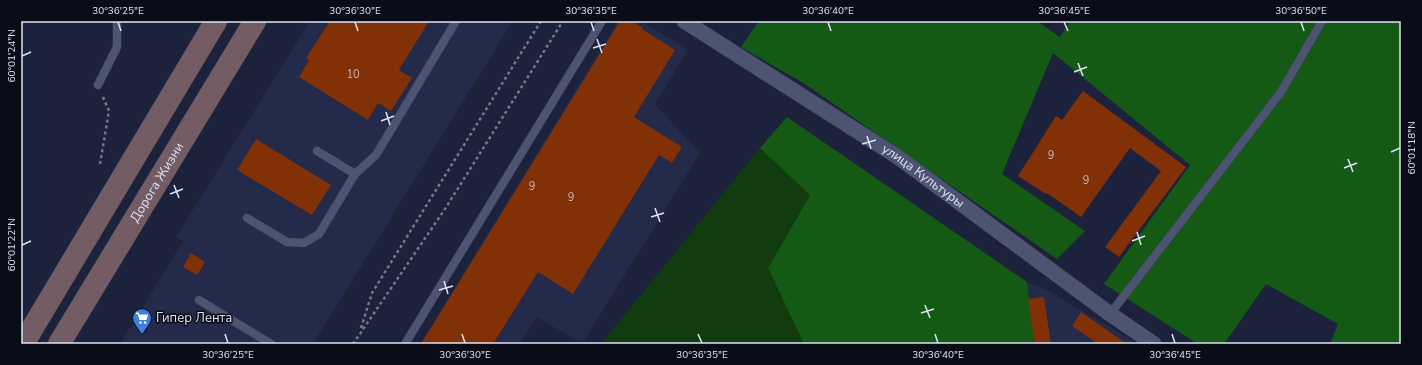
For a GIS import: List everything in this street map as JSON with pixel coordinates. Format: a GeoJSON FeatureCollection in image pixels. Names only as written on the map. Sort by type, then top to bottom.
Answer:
{"type":"FeatureCollection","features":[{"type":"Feature","properties":{"kind":"main road"},"geometry":{"type":"LineString","coordinates":[[23,344],[216,21]]}},
{"type":"Feature","properties":{"kind":"main road","name":"Дорога Жизни"},"geometry":{"type":"LineString","coordinates":[[60,344],[255,21]]}},
{"type":"Feature","properties":{"kind":"street","name":"улица Культуры"},"geometry":{"type":"LineString","coordinates":[[684,21],[898,157],[1110,314],[1154,344]]}},
{"type":"Feature","properties":{"kind":"lane"},"geometry":{"type":"LineString","coordinates":[[98,85],[117,47],[117,21]]}},
{"type":"Feature","properties":{"kind":"lane"},"geometry":{"type":"LineString","coordinates":[[247,218],[287,242],[304,243],[318,234],[356,174],[376,155],[456,21]]}},
{"type":"Feature","properties":{"kind":"lane"},"geometry":{"type":"LineString","coordinates":[[405,344],[602,21]]}},
{"type":"Feature","properties":{"kind":"lane"},"geometry":{"type":"LineString","coordinates":[[1110,314],[1281,92],[1322,21]]}},
{"type":"Feature","properties":{"kind":"lane"},"geometry":{"type":"LineString","coordinates":[[317,150],[356,174]]}},
{"type":"Feature","properties":{"kind":"lane"},"geometry":{"type":"LineString","coordinates":[[199,300],[271,344]]}},
{"type":"Feature","properties":{"kind":"path"},"geometry":{"type":"LineString","coordinates":[[361,331],[372,293],[541,21]]}},
{"type":"Feature","properties":{"kind":"path"},"geometry":{"type":"LineString","coordinates":[[353,344],[445,209],[563,21]]}},
{"type":"Feature","properties":{"kind":"path"},"geometry":{"type":"LineString","coordinates":[[98,85],[109,111],[100,164]]}},
{"type":"Feature","properties":{"kind":"shaded area"},"geometry":{"type":"Polygon","coordinates":[[[310,21],[513,21],[313,344],[120,344],[183,241],[176,237],[310,21]]]}},
{"type":"Feature","properties":{"kind":"shaded area"},"geometry":{"type":"Polygon","coordinates":[[[618,21],[642,21],[688,50],[655,104],[700,153],[582,344],[537,317],[520,344],[420,344],[618,21]]]}},
{"type":"Feature","properties":{"kind":"shaded area"},"geometry":{"type":"Polygon","coordinates":[[[1027,282],[1040,286],[1139,344],[1035,344],[1027,282]]]}},
{"type":"Feature","properties":{"kind":"green space"},"geometry":{"type":"Polygon","coordinates":[[[759,21],[1037,21],[1060,37],[1070,21],[1401,21],[1401,344],[1330,344],[1338,324],[1266,284],[1224,344],[1198,344],[1104,284],[1190,165],[1053,53],[1002,174],[1085,231],[1057,259],[805,84],[741,47],[759,21]]]}},
{"type":"Feature","properties":{"kind":"green space"},"geometry":{"type":"Polygon","coordinates":[[[787,117],[1027,282],[1035,344],[804,344],[768,268],[810,195],[760,148],[787,117]]]}},
{"type":"Feature","properties":{"kind":"green space"},"geometry":{"type":"Polygon","coordinates":[[[760,148],[810,195],[768,268],[804,344],[601,344],[760,148]]]}},
{"type":"Feature","properties":{"kind":"building"},"geometry":{"type":"Polygon","coordinates":[[[330,21],[429,21],[399,70],[412,78],[391,111],[378,103],[368,120],[299,77],[309,60],[306,58],[330,21]]]}},
{"type":"Feature","properties":{"kind":"building"},"geometry":{"type":"Polygon","coordinates":[[[620,21],[631,21],[675,50],[634,117],[682,147],[672,163],[659,155],[573,294],[538,272],[493,344],[421,344],[620,21]]]}},
{"type":"Feature","properties":{"kind":"building"},"geometry":{"type":"Polygon","coordinates":[[[1083,91],[1186,167],[1119,257],[1105,247],[1161,171],[1130,148],[1081,217],[1047,193],[1046,194],[1018,176],[1056,116],[1062,120],[1083,91]]]}},
{"type":"Feature","properties":{"kind":"building"},"geometry":{"type":"Polygon","coordinates":[[[256,139],[331,185],[312,215],[237,170],[256,139]]]}},
{"type":"Feature","properties":{"kind":"building"},"geometry":{"type":"Polygon","coordinates":[[[191,253],[205,262],[197,275],[183,267],[191,253]]]}},
{"type":"Feature","properties":{"kind":"building"},"geometry":{"type":"Polygon","coordinates":[[[1044,297],[1051,344],[1035,344],[1028,299],[1044,297]]]}},
{"type":"Feature","properties":{"kind":"building"},"geometry":{"type":"Polygon","coordinates":[[[1081,312],[1127,344],[1098,344],[1072,326],[1081,312]]]}},
{"type":"Feature","properties":{"kind":"place","name":"Гипер Лента"},"geometry":{"type":"Point","coordinates":[142,335]}}]}
